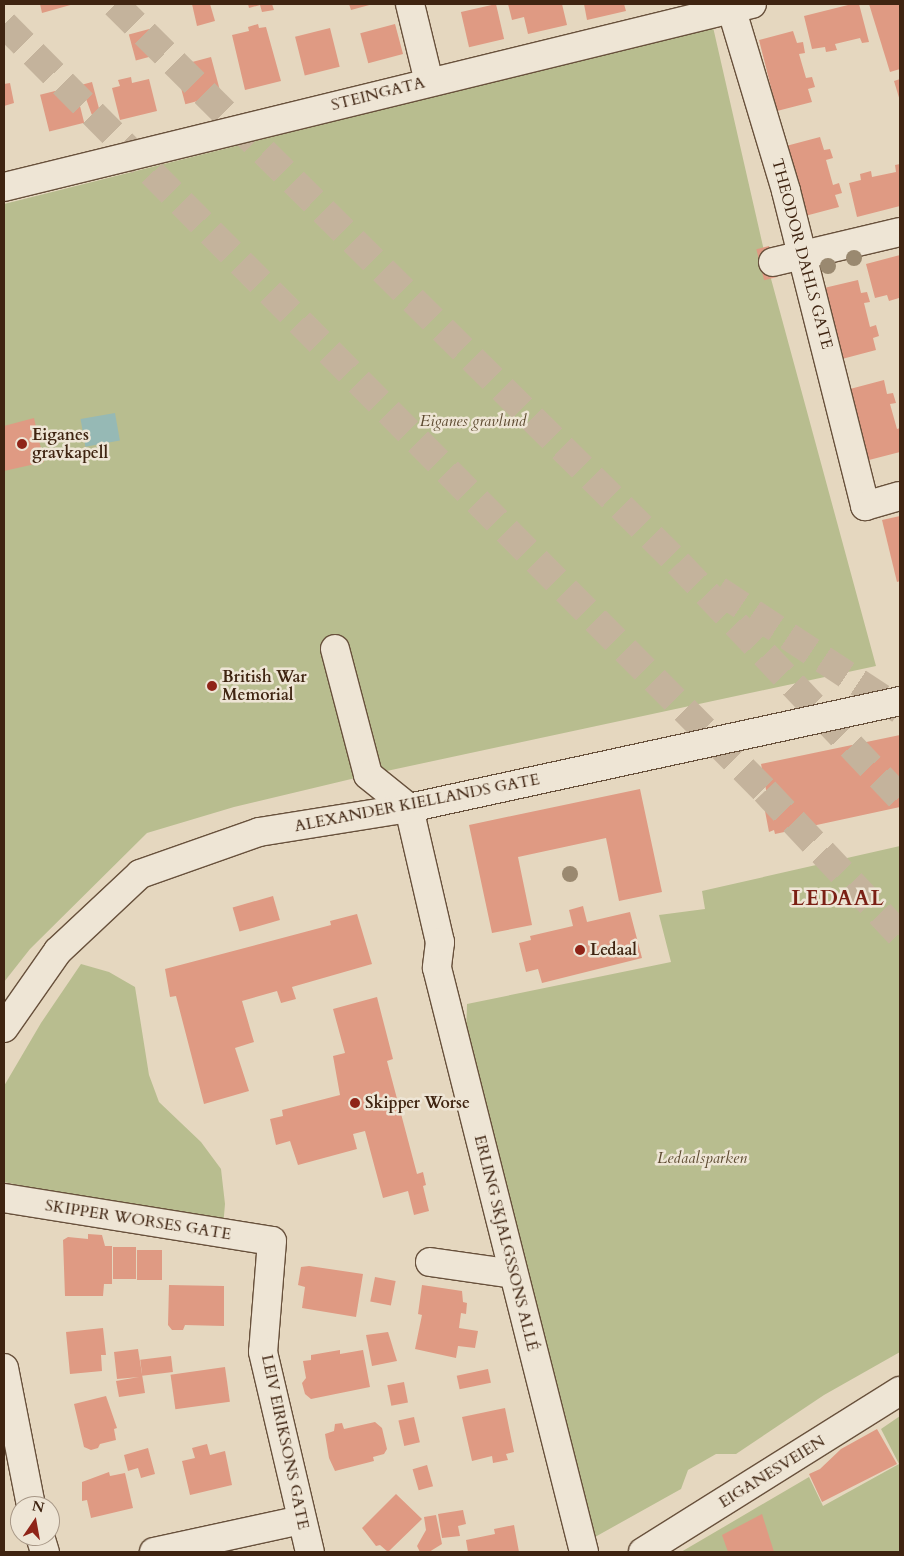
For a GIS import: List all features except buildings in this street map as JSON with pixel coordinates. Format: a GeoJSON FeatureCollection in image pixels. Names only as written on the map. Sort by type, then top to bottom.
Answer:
{"type":"FeatureCollection","features":[{"type":"Feature","properties":{"kind":"street"},"geometry":{"type":"LineString","coordinates":[[410,4],[429,82]]}},
{"type":"Feature","properties":{"kind":"street","name":"STEINGATA"},"geometry":{"type":"LineString","coordinates":[[4,187],[738,5]]}},
{"type":"Feature","properties":{"kind":"street","name":"THEODOR DAHLS GATE"},"geometry":{"type":"LineString","coordinates":[[738,5],[751,68],[802,255],[865,506],[900,496]]}},
{"type":"Feature","properties":{"kind":"street"},"geometry":{"type":"LineString","coordinates":[[763,265],[900,232]]}},
{"type":"Feature","properties":{"kind":"street"},"geometry":{"type":"LineString","coordinates":[[335,648],[368,775],[409,808]]}},
{"type":"Feature","properties":{"kind":"street","name":"ALEXANDER KIELLANDS GATE"},"geometry":{"type":"LineString","coordinates":[[4,1028],[58,951],[140,874],[259,832],[409,808],[900,702]]}},
{"type":"Feature","properties":{"kind":"street","name":"ERLING SKJALGSSONS ALLÉ"},"geometry":{"type":"LineString","coordinates":[[409,808],[440,942],[437,968],[584,1552]]}},
{"type":"Feature","properties":{"kind":"street","name":"SKIPPER WORSES GATE"},"geometry":{"type":"LineString","coordinates":[[4,1198],[272,1241]]}},
{"type":"Feature","properties":{"kind":"street","name":"LEIV EIRIKSONS GATE"},"geometry":{"type":"LineString","coordinates":[[272,1241],[263,1352],[310,1552]]}},
{"type":"Feature","properties":{"kind":"street"},"geometry":{"type":"LineString","coordinates":[[430,1262],[513,1274]]}},
{"type":"Feature","properties":{"kind":"street"},"geometry":{"type":"LineString","coordinates":[[4,1368],[29,1496]]}},
{"type":"Feature","properties":{"kind":"street","name":"EIGANESVEIEN"},"geometry":{"type":"LineString","coordinates":[[643,1552],[900,1390]]}},
{"type":"Feature","properties":{"kind":"street"},"geometry":{"type":"LineString","coordinates":[[154,1552],[301,1520]]}},
{"type":"Feature","properties":{"kind":"green space","name":"Eiganes gravlund"},"geometry":{"type":"Polygon","coordinates":[[[713,27],[767,264],[876,666],[368,775],[234,807],[147,833],[30,949],[4,982],[4,204],[713,27]]]}},
{"type":"Feature","properties":{"kind":"green space","name":"Ledaalsparken"},"geometry":{"type":"Polygon","coordinates":[[[900,846],[900,1352],[824,1395],[736,1454],[716,1454],[688,1470],[681,1489],[595,1537],[466,1037],[467,1004],[671,962],[659,915],[705,909],[702,891],[900,846]]]}},
{"type":"Feature","properties":{"kind":"green space"},"geometry":{"type":"Polygon","coordinates":[[[81,964],[109,972],[135,987],[149,1075],[159,1102],[201,1142],[221,1169],[225,1204],[223,1227],[4,1182],[4,1086],[41,1023],[81,964]]]}},
{"type":"Feature","properties":{"kind":"green space"},"geometry":{"type":"Polygon","coordinates":[[[900,1416],[900,1552],[681,1552],[809,1477],[823,1506],[899,1464],[881,1429],[900,1416]]]}},
{"type":"Feature","properties":{"kind":"water"},"geometry":{"type":"Polygon","coordinates":[[[115,413],[120,441],[85,447],[81,419],[115,413]]]}},
{"type":"Feature","properties":{"kind":"tunnel"},"geometry":{"type":"LineString","coordinates":[[115,4],[678,563],[900,798]]}},
{"type":"Feature","properties":{"kind":"tunnel"},"geometry":{"type":"LineString","coordinates":[[4,24],[765,791],[900,935]]}},
{"type":"Feature","properties":{"kind":"tunnel"},"geometry":{"type":"LineString","coordinates":[[718,590],[900,710]]}},
{"type":"Feature","properties":{"kind":"place","name":"Eiganes gravkapell"},"geometry":{"type":"Point","coordinates":[22,444]}},
{"type":"Feature","properties":{"kind":"place","name":"British War Memorial"},"geometry":{"type":"Point","coordinates":[212,686]}},
{"type":"Feature","properties":{"kind":"place","name":"Ledaal"},"geometry":{"type":"Point","coordinates":[580,950]}},
{"type":"Feature","properties":{"kind":"place","name":"Skipper Worse"},"geometry":{"type":"Point","coordinates":[355,1103]}},
{"type":"Feature","properties":{"kind":"district","name":"LEDAAL"},"geometry":{"type":"Point","coordinates":[838,899]}}]}
